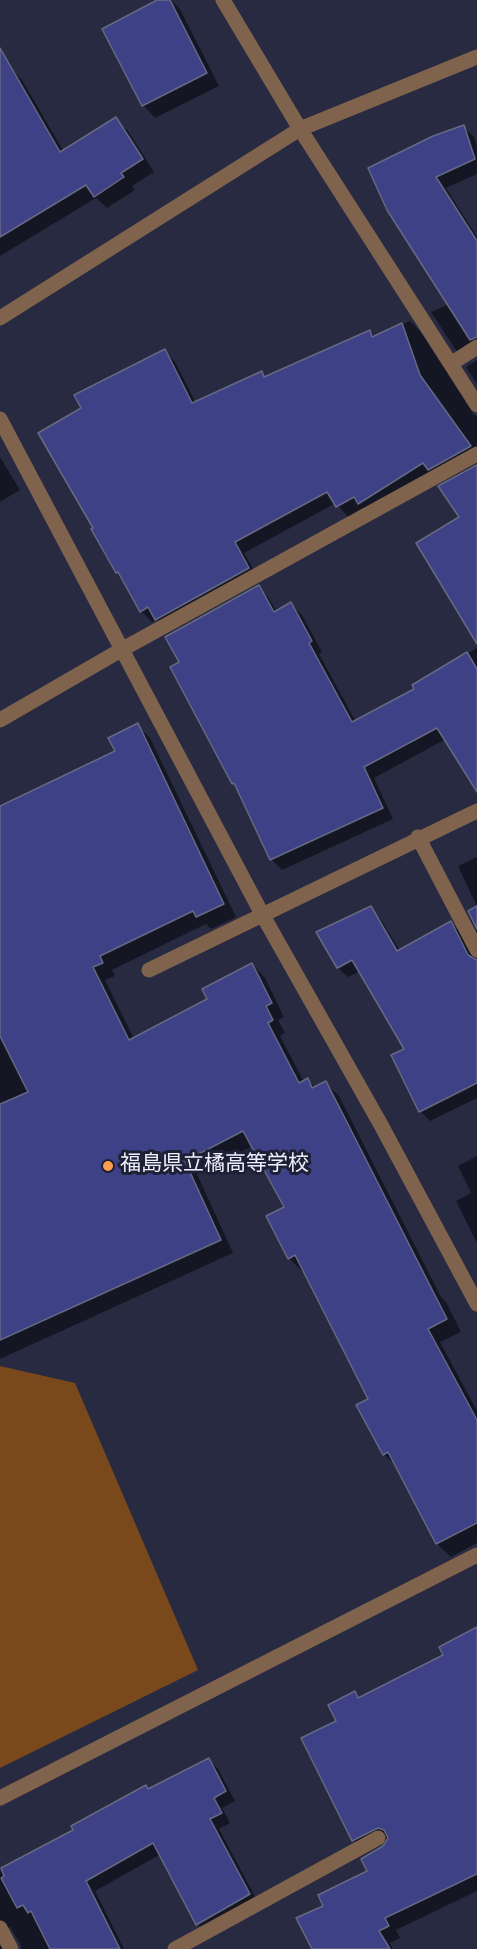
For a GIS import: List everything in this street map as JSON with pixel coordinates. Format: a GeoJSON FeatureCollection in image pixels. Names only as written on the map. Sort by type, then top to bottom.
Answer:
{"type":"FeatureCollection","features":[{"type":"Feature","properties":{"kind":"street"},"geometry":{"type":"LineString","coordinates":[[223,0],[300,129],[477,405]]}},
{"type":"Feature","properties":{"kind":"street"},"geometry":{"type":"LineString","coordinates":[[0,318],[300,129],[477,57]]}},
{"type":"Feature","properties":{"kind":"street"},"geometry":{"type":"LineString","coordinates":[[452,363],[477,347]]}},
{"type":"Feature","properties":{"kind":"street"},"geometry":{"type":"LineString","coordinates":[[0,419],[262,914],[381,1125],[477,1304]]}},
{"type":"Feature","properties":{"kind":"street"},"geometry":{"type":"LineString","coordinates":[[0,720],[121,650],[477,454]]}},
{"type":"Feature","properties":{"kind":"street"},"geometry":{"type":"LineString","coordinates":[[149,970],[418,837],[477,811]]}},
{"type":"Feature","properties":{"kind":"street"},"geometry":{"type":"LineString","coordinates":[[418,837],[477,950]]}},
{"type":"Feature","properties":{"kind":"street"},"geometry":{"type":"LineString","coordinates":[[0,1798],[477,1555]]}},
{"type":"Feature","properties":{"kind":"street"},"geometry":{"type":"LineString","coordinates":[[175,1949],[378,1838]]}},
{"type":"Feature","properties":{"kind":"street"},"geometry":{"type":"LineString","coordinates":[[0,1928],[10,1949]]}},
{"type":"Feature","properties":{"kind":"shaded area"},"geometry":{"type":"Polygon","coordinates":[[[0,1366],[75,1383],[198,1670],[0,1768],[0,1366]]]}},
{"type":"Feature","properties":{"kind":"building"},"geometry":{"type":"Polygon","coordinates":[[[157,0],[170,0],[207,73],[142,106],[102,29],[157,0]]]}},
{"type":"Feature","properties":{"kind":"building"},"geometry":{"type":"Polygon","coordinates":[[[0,48],[60,152],[116,117],[143,159],[121,173],[124,177],[94,197],[86,185],[0,237],[0,48]]]}},
{"type":"Feature","properties":{"kind":"building"},"geometry":{"type":"Polygon","coordinates":[[[464,125],[475,159],[436,177],[477,241],[477,337],[470,340],[387,210],[368,168],[433,136],[464,125]]]}},
{"type":"Feature","properties":{"kind":"building"},"geometry":{"type":"Polygon","coordinates":[[[402,323],[420,375],[471,446],[428,470],[423,463],[358,504],[354,497],[336,507],[327,492],[235,542],[249,568],[155,620],[148,607],[140,612],[38,433],[81,408],[74,395],[165,349],[192,403],[262,371],[264,377],[370,330],[372,337],[402,323]]]}},
{"type":"Feature","properties":{"kind":"building"},"geometry":{"type":"Polygon","coordinates":[[[477,465],[477,644],[416,543],[459,517],[438,486],[477,465]]]}},
{"type":"Feature","properties":{"kind":"building"},"geometry":{"type":"Polygon","coordinates":[[[259,585],[274,612],[291,602],[312,641],[309,643],[352,722],[414,689],[412,685],[467,652],[477,669],[477,792],[437,728],[364,767],[383,808],[270,860],[234,783],[232,784],[170,667],[179,662],[165,637],[259,585]]]}},
{"type":"Feature","properties":{"kind":"building"},"geometry":{"type":"Polygon","coordinates":[[[138,723],[224,904],[196,917],[193,911],[100,956],[103,963],[93,967],[129,1040],[207,999],[202,989],[252,963],[272,1003],[266,1006],[273,1020],[268,1023],[299,1083],[308,1078],[312,1088],[326,1081],[447,1319],[428,1329],[477,1420],[477,1523],[436,1544],[388,1452],[383,1455],[356,1405],[368,1399],[295,1255],[288,1259],[266,1216],[284,1207],[243,1131],[185,1161],[221,1240],[0,1340],[0,1104],[28,1092],[0,1036],[0,806],[115,751],[108,738],[138,723]]]}},
{"type":"Feature","properties":{"kind":"building"},"geometry":{"type":"Polygon","coordinates":[[[371,906],[397,951],[451,921],[468,955],[477,960],[477,1083],[419,1112],[391,1055],[404,1049],[352,960],[337,968],[316,932],[371,906]]]}},
{"type":"Feature","properties":{"kind":"building"},"geometry":{"type":"Polygon","coordinates":[[[477,906],[477,929],[468,911],[477,906]]]}},
{"type":"Feature","properties":{"kind":"building"},"geometry":{"type":"Polygon","coordinates":[[[477,1627],[477,1874],[385,1918],[389,1926],[379,1931],[390,1949],[312,1949],[296,1918],[323,1906],[318,1895],[367,1871],[361,1859],[383,1846],[388,1838],[384,1830],[378,1828],[352,1841],[301,1738],[336,1721],[328,1705],[355,1691],[358,1698],[443,1655],[439,1647],[477,1627]]]}},
{"type":"Feature","properties":{"kind":"building"},"geometry":{"type":"Polygon","coordinates":[[[209,1758],[226,1791],[214,1798],[222,1813],[210,1819],[250,1894],[196,1925],[153,1843],[86,1881],[120,1949],[50,1949],[31,1911],[28,1913],[23,1905],[17,1908],[1,1878],[4,1876],[1,1868],[73,1830],[71,1826],[146,1785],[148,1789],[209,1758]]]}},
{"type":"Feature","properties":{"kind":"place","name":"福島県立橘高等学校"},"geometry":{"type":"Point","coordinates":[108,1166]}}]}
